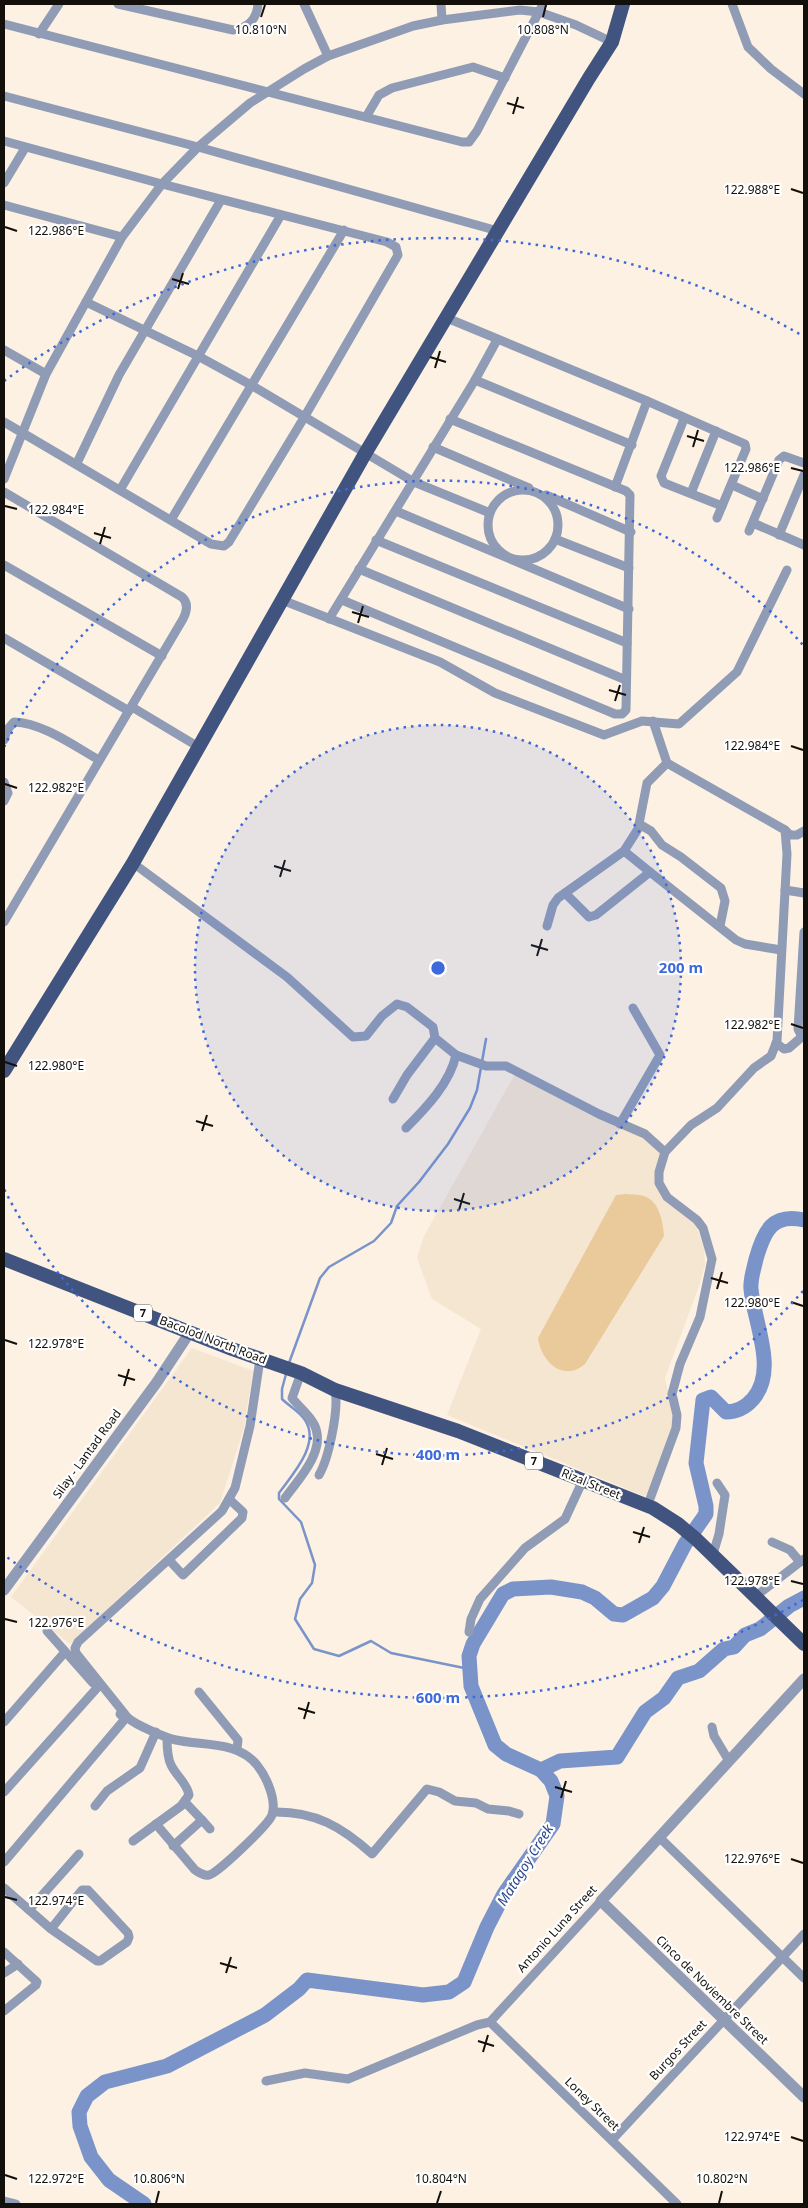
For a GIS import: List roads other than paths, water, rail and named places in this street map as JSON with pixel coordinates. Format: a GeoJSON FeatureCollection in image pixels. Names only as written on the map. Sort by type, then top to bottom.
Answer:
{"type":"FeatureCollection","features":[{"type":"Feature","properties":{"kind":"main road"},"geometry":{"type":"LineString","coordinates":[[4,1071],[133,862],[197,746],[366,452],[612,42],[623,4]]}},
{"type":"Feature","properties":{"kind":"main road","name":"Bacolod North Road"},"geometry":{"type":"LineString","coordinates":[[4,1259],[283,1367]]}},
{"type":"Feature","properties":{"kind":"main road","name":"Rizal Street"},"geometry":{"type":"LineString","coordinates":[[283,1367],[299,1372],[335,1390],[458,1430],[647,1507],[678,1524],[696,1539],[804,1644]]}},
{"type":"Feature","properties":{"kind":"street"},"geometry":{"type":"LineString","coordinates":[[39,34],[59,4]]}},
{"type":"Feature","properties":{"kind":"street"},"geometry":{"type":"LineString","coordinates":[[118,4],[233,30],[247,26],[254,19],[258,4]]}},
{"type":"Feature","properties":{"kind":"street"},"geometry":{"type":"LineString","coordinates":[[304,4],[328,56]]}},
{"type":"Feature","properties":{"kind":"street"},"geometry":{"type":"LineString","coordinates":[[441,4],[442,20]]}},
{"type":"Feature","properties":{"kind":"street"},"geometry":{"type":"LineString","coordinates":[[732,4],[748,48],[770,69],[804,94]]}},
{"type":"Feature","properties":{"kind":"street"},"geometry":{"type":"LineString","coordinates":[[4,479],[46,374],[122,237],[162,184],[198,147],[250,103],[328,56],[413,26],[497,8],[520,10],[541,8],[612,42]]}},
{"type":"Feature","properties":{"kind":"street"},"geometry":{"type":"LineString","coordinates":[[4,24],[366,118],[462,142],[469,142],[477,131],[541,8]]}},
{"type":"Feature","properties":{"kind":"street"},"geometry":{"type":"LineString","coordinates":[[366,118],[379,96],[392,88],[473,67],[505,78]]}},
{"type":"Feature","properties":{"kind":"street"},"geometry":{"type":"LineString","coordinates":[[4,96],[198,147],[498,231]]}},
{"type":"Feature","properties":{"kind":"street"},"geometry":{"type":"LineString","coordinates":[[4,141],[222,200],[344,230],[391,244],[396,247],[398,255],[305,416],[229,542],[224,546],[211,544],[77,463],[4,422]]}},
{"type":"Feature","properties":{"kind":"street"},"geometry":{"type":"LineString","coordinates":[[4,182],[25,148]]}},
{"type":"Feature","properties":{"kind":"street"},"geometry":{"type":"LineString","coordinates":[[77,463],[118,375],[222,200]]}},
{"type":"Feature","properties":{"kind":"street"},"geometry":{"type":"LineString","coordinates":[[4,205],[122,237]]}},
{"type":"Feature","properties":{"kind":"street"},"geometry":{"type":"LineString","coordinates":[[120,490],[281,215]]}},
{"type":"Feature","properties":{"kind":"street"},"geometry":{"type":"LineString","coordinates":[[172,520],[344,230]]}},
{"type":"Feature","properties":{"kind":"street"},"geometry":{"type":"LineString","coordinates":[[86,302],[198,356],[251,385],[414,482],[490,513]]}},
{"type":"Feature","properties":{"kind":"street"},"geometry":{"type":"LineString","coordinates":[[447,318],[664,408],[684,419],[745,444],[746,449],[717,518]]}},
{"type":"Feature","properties":{"kind":"street"},"geometry":{"type":"LineString","coordinates":[[329,619],[376,540],[414,482],[497,340]]}},
{"type":"Feature","properties":{"kind":"street"},"geometry":{"type":"LineString","coordinates":[[4,350],[46,374]]}},
{"type":"Feature","properties":{"kind":"street"},"geometry":{"type":"LineString","coordinates":[[475,380],[632,445]]}},
{"type":"Feature","properties":{"kind":"street"},"geometry":{"type":"LineString","coordinates":[[615,487],[649,402]]}},
{"type":"Feature","properties":{"kind":"street"},"geometry":{"type":"LineString","coordinates":[[342,600],[615,714],[622,714],[626,710],[631,532],[630,495],[626,491],[450,419]]}},
{"type":"Feature","properties":{"kind":"street"},"geometry":{"type":"LineString","coordinates":[[684,419],[661,476],[662,480],[664,483],[722,506]]}},
{"type":"Feature","properties":{"kind":"street"},"geometry":{"type":"LineString","coordinates":[[691,493],[716,431]]}},
{"type":"Feature","properties":{"kind":"street"},"geometry":{"type":"LineString","coordinates":[[433,447],[631,532]]}},
{"type":"Feature","properties":{"kind":"street"},"geometry":{"type":"LineString","coordinates":[[804,463],[784,456],[779,460],[751,527],[804,545]]}},
{"type":"Feature","properties":{"kind":"street"},"geometry":{"type":"LineString","coordinates":[[779,535],[804,475]]}},
{"type":"Feature","properties":{"kind":"street"},"geometry":{"type":"LineString","coordinates":[[732,485],[763,499]]}},
{"type":"Feature","properties":{"kind":"street"},"geometry":{"type":"LineString","coordinates":[[524,489],[537,491],[547,498],[554,507],[558,519],[555,539],[546,552],[536,558],[524,560],[511,559],[494,545],[489,535],[490,513],[499,500],[512,491],[524,489]]}},
{"type":"Feature","properties":{"kind":"street"},"geometry":{"type":"LineString","coordinates":[[4,492],[186,600],[187,608],[162,656],[4,922]]}},
{"type":"Feature","properties":{"kind":"street"},"geometry":{"type":"LineString","coordinates":[[396,511],[629,609]]}},
{"type":"Feature","properties":{"kind":"street"},"geometry":{"type":"LineString","coordinates":[[555,539],[629,568]]}},
{"type":"Feature","properties":{"kind":"street"},"geometry":{"type":"LineString","coordinates":[[376,540],[627,642]]}},
{"type":"Feature","properties":{"kind":"street"},"geometry":{"type":"LineString","coordinates":[[4,565],[162,656]]}},
{"type":"Feature","properties":{"kind":"street"},"geometry":{"type":"LineString","coordinates":[[359,569],[626,680]]}},
{"type":"Feature","properties":{"kind":"street"},"geometry":{"type":"LineString","coordinates":[[282,600],[440,662],[495,692],[601,736],[642,721],[682,723],[737,672],[787,570]]}},
{"type":"Feature","properties":{"kind":"street"},"geometry":{"type":"LineString","coordinates":[[4,638],[197,746]]}},
{"type":"Feature","properties":{"kind":"street"},"geometry":{"type":"LineString","coordinates":[[652,721],[667,762],[785,830],[790,835],[804,832]]}},
{"type":"Feature","properties":{"kind":"street"},"geometry":{"type":"LineString","coordinates":[[4,740],[10,725],[14,722],[20,722],[48,732],[99,760]]}},
{"type":"Feature","properties":{"kind":"street"},"geometry":{"type":"LineString","coordinates":[[546,926],[553,905],[565,893],[624,852],[634,837],[639,824],[647,783],[667,762]]}},
{"type":"Feature","properties":{"kind":"street"},"geometry":{"type":"LineString","coordinates":[[4,782],[8,793],[4,801]]}},
{"type":"Feature","properties":{"kind":"street"},"geometry":{"type":"LineString","coordinates":[[639,824],[651,831],[662,845],[721,888],[725,901],[720,926]]}},
{"type":"Feature","properties":{"kind":"street"},"geometry":{"type":"LineString","coordinates":[[647,1507],[676,1428],[677,1415],[672,1394],[680,1364],[700,1317],[712,1259],[703,1228],[691,1215],[666,1197],[659,1183],[659,1172],[665,1152],[691,1125],[717,1108],[754,1068],[771,1056],[776,1043],[787,854],[785,830]]}},
{"type":"Feature","properties":{"kind":"street"},"geometry":{"type":"LineString","coordinates":[[624,852],[736,940],[745,944],[781,950]]}},
{"type":"Feature","properties":{"kind":"street"},"geometry":{"type":"LineString","coordinates":[[133,862],[287,977],[354,1037],[366,1036],[382,1016],[397,1004],[407,1007],[433,1028],[435,1038],[456,1055],[486,1066],[506,1066],[620,1124],[645,1134],[665,1152]]}},
{"type":"Feature","properties":{"kind":"street"},"geometry":{"type":"LineString","coordinates":[[565,893],[580,909],[592,918],[650,872]]}},
{"type":"Feature","properties":{"kind":"street"},"geometry":{"type":"LineString","coordinates":[[785,890],[804,893]]}},
{"type":"Feature","properties":{"kind":"street"},"geometry":{"type":"LineString","coordinates":[[776,1043],[784,1048],[789,1048],[803,1036],[798,1029],[804,932]]}},
{"type":"Feature","properties":{"kind":"street"},"geometry":{"type":"LineString","coordinates":[[620,1124],[660,1055],[633,1008]]}},
{"type":"Feature","properties":{"kind":"street"},"geometry":{"type":"LineString","coordinates":[[393,1099],[407,1075],[435,1038]]}},
{"type":"Feature","properties":{"kind":"street"},"geometry":{"type":"LineString","coordinates":[[406,1128],[426,1108],[452,1069],[456,1055]]}},
{"type":"Feature","properties":{"kind":"street","name":"Silay - Lantad Road"},"geometry":{"type":"LineString","coordinates":[[4,1590],[157,1382],[190,1332]]}},
{"type":"Feature","properties":{"kind":"street"},"geometry":{"type":"LineString","coordinates":[[156,1824],[195,1870],[209,1875],[214,1874],[259,1833],[273,1812],[272,1798],[264,1774],[250,1757],[237,1749],[167,1738],[135,1724],[128,1718],[76,1653],[75,1648],[78,1642],[222,1511],[235,1488],[250,1426],[260,1359]]}},
{"type":"Feature","properties":{"kind":"street"},"geometry":{"type":"LineString","coordinates":[[285,1498],[312,1459],[318,1439],[316,1427],[292,1398],[299,1372]]}},
{"type":"Feature","properties":{"kind":"street"},"geometry":{"type":"LineString","coordinates":[[318,1475],[325,1464],[330,1444],[337,1399],[335,1390]]}},
{"type":"Feature","properties":{"kind":"street"},"geometry":{"type":"LineString","coordinates":[[469,1632],[471,1619],[480,1599],[525,1548],[565,1519],[582,1480]]}},
{"type":"Feature","properties":{"kind":"street"},"geometry":{"type":"LineString","coordinates":[[713,1554],[726,1495],[718,1483]]}},
{"type":"Feature","properties":{"kind":"street"},"geometry":{"type":"LineString","coordinates":[[169,1560],[183,1575],[242,1518],[243,1512],[229,1498]]}},
{"type":"Feature","properties":{"kind":"street"},"geometry":{"type":"LineString","coordinates":[[756,1596],[802,1561],[790,1550],[772,1542]]}},
{"type":"Feature","properties":{"kind":"street"},"geometry":{"type":"LineString","coordinates":[[4,1862],[125,1720],[47,1631]]}},
{"type":"Feature","properties":{"kind":"street"},"geometry":{"type":"LineString","coordinates":[[4,1722],[65,1652]]}},
{"type":"Feature","properties":{"kind":"street","name":"Antonio Luna Street"},"geometry":{"type":"LineString","coordinates":[[490,2022],[804,1679]]}},
{"type":"Feature","properties":{"kind":"street"},"geometry":{"type":"LineString","coordinates":[[4,1792],[97,1688]]}},
{"type":"Feature","properties":{"kind":"street"},"geometry":{"type":"LineString","coordinates":[[199,1692],[238,1740],[237,1749]]}},
{"type":"Feature","properties":{"kind":"street"},"geometry":{"type":"LineString","coordinates":[[712,1727],[714,1736],[729,1761]]}},
{"type":"Feature","properties":{"kind":"street"},"geometry":{"type":"LineString","coordinates":[[95,1806],[107,1792],[140,1768],[156,1732]]}},
{"type":"Feature","properties":{"kind":"street"},"geometry":{"type":"LineString","coordinates":[[133,1841],[185,1802],[190,1795],[188,1786],[171,1764],[167,1738]]}},
{"type":"Feature","properties":{"kind":"street"},"geometry":{"type":"LineString","coordinates":[[273,1812],[304,1814],[339,1827],[372,1854],[427,1789],[438,1792],[455,1801],[476,1803],[488,1810],[509,1811],[519,1814]]}},
{"type":"Feature","properties":{"kind":"street"},"geometry":{"type":"LineString","coordinates":[[185,1802],[210,1828]]}},
{"type":"Feature","properties":{"kind":"street"},"geometry":{"type":"LineString","coordinates":[[173,1846],[202,1820]]}},
{"type":"Feature","properties":{"kind":"street"},"geometry":{"type":"LineString","coordinates":[[659,1837],[804,1978]]}},
{"type":"Feature","properties":{"kind":"street"},"geometry":{"type":"LineString","coordinates":[[29,1910],[79,1854]]}},
{"type":"Feature","properties":{"kind":"street"},"geometry":{"type":"LineString","coordinates":[[4,1888],[51,1930],[97,1961],[100,1961],[127,1942],[129,1938],[128,1933],[86,1889],[82,1890],[51,1930]]}},
{"type":"Feature","properties":{"kind":"street","name":"Cinco de Noviembre Street"},"geometry":{"type":"LineString","coordinates":[[601,1901],[723,2021],[804,2097]]}},
{"type":"Feature","properties":{"kind":"street","name":"Burgos Street"},"geometry":{"type":"LineString","coordinates":[[612,2140],[804,1934]]}},
{"type":"Feature","properties":{"kind":"street"},"geometry":{"type":"LineString","coordinates":[[4,1952],[36,1979],[36,1985],[4,2011]]}},
{"type":"Feature","properties":{"kind":"street"},"geometry":{"type":"LineString","coordinates":[[4,1972],[18,1964]]}},
{"type":"Feature","properties":{"kind":"street"},"geometry":{"type":"LineString","coordinates":[[266,2081],[305,2073],[348,2079],[466,2029],[490,2022]]}},
{"type":"Feature","properties":{"kind":"street","name":"Loney Street"},"geometry":{"type":"LineString","coordinates":[[490,2022],[677,2204]]}},
{"type":"Feature","properties":{"kind":"street"},"geometry":{"type":"LineString","coordinates":[[4,2202],[16,2204]]}},
{"type":"Feature","properties":{"kind":"waterway"},"geometry":{"type":"LineString","coordinates":[[289,1363],[320,1278],[329,1267],[374,1241],[391,1223],[397,1206],[419,1182],[448,1144],[470,1108],[477,1090],[486,1039]]}},
{"type":"Feature","properties":{"kind":"waterway","name":"Matagoy Creek"},"geometry":{"type":"LineString","coordinates":[[144,2204],[109,2180],[91,2157],[80,2126],[79,2112],[87,2096],[105,2082],[167,2066],[265,2015],[299,1989],[307,1980],[423,1995],[449,1992],[464,1982],[487,1927],[504,1894],[553,1824],[557,1796],[551,1781],[541,1770],[506,1754],[495,1745],[471,1686],[469,1656],[473,1644],[503,1594],[513,1589],[551,1587],[582,1592],[595,1598],[614,1614],[623,1615],[653,1598],[663,1586],[685,1544],[706,1514],[706,1506],[696,1463],[703,1400],[711,1397],[726,1412],[741,1409],[753,1399],[760,1387],[764,1374],[762,1346],[751,1285],[762,1240],[771,1226],[777,1222],[784,1219],[804,1220]]}},
{"type":"Feature","properties":{"kind":"waterway"},"geometry":{"type":"LineString","coordinates":[[286,1374],[282,1389],[282,1399],[305,1420],[309,1429],[310,1439],[303,1459],[279,1493],[279,1499],[301,1522],[315,1565],[312,1583],[300,1599],[295,1619],[314,1649],[339,1656],[371,1641],[391,1653],[469,1669]]}},
{"type":"Feature","properties":{"kind":"waterway"},"geometry":{"type":"LineString","coordinates":[[541,1770],[560,1761],[617,1757],[645,1712],[664,1698],[678,1678],[699,1671],[724,1649],[734,1647],[745,1635],[760,1629],[789,1606],[804,1598]]}}]}
